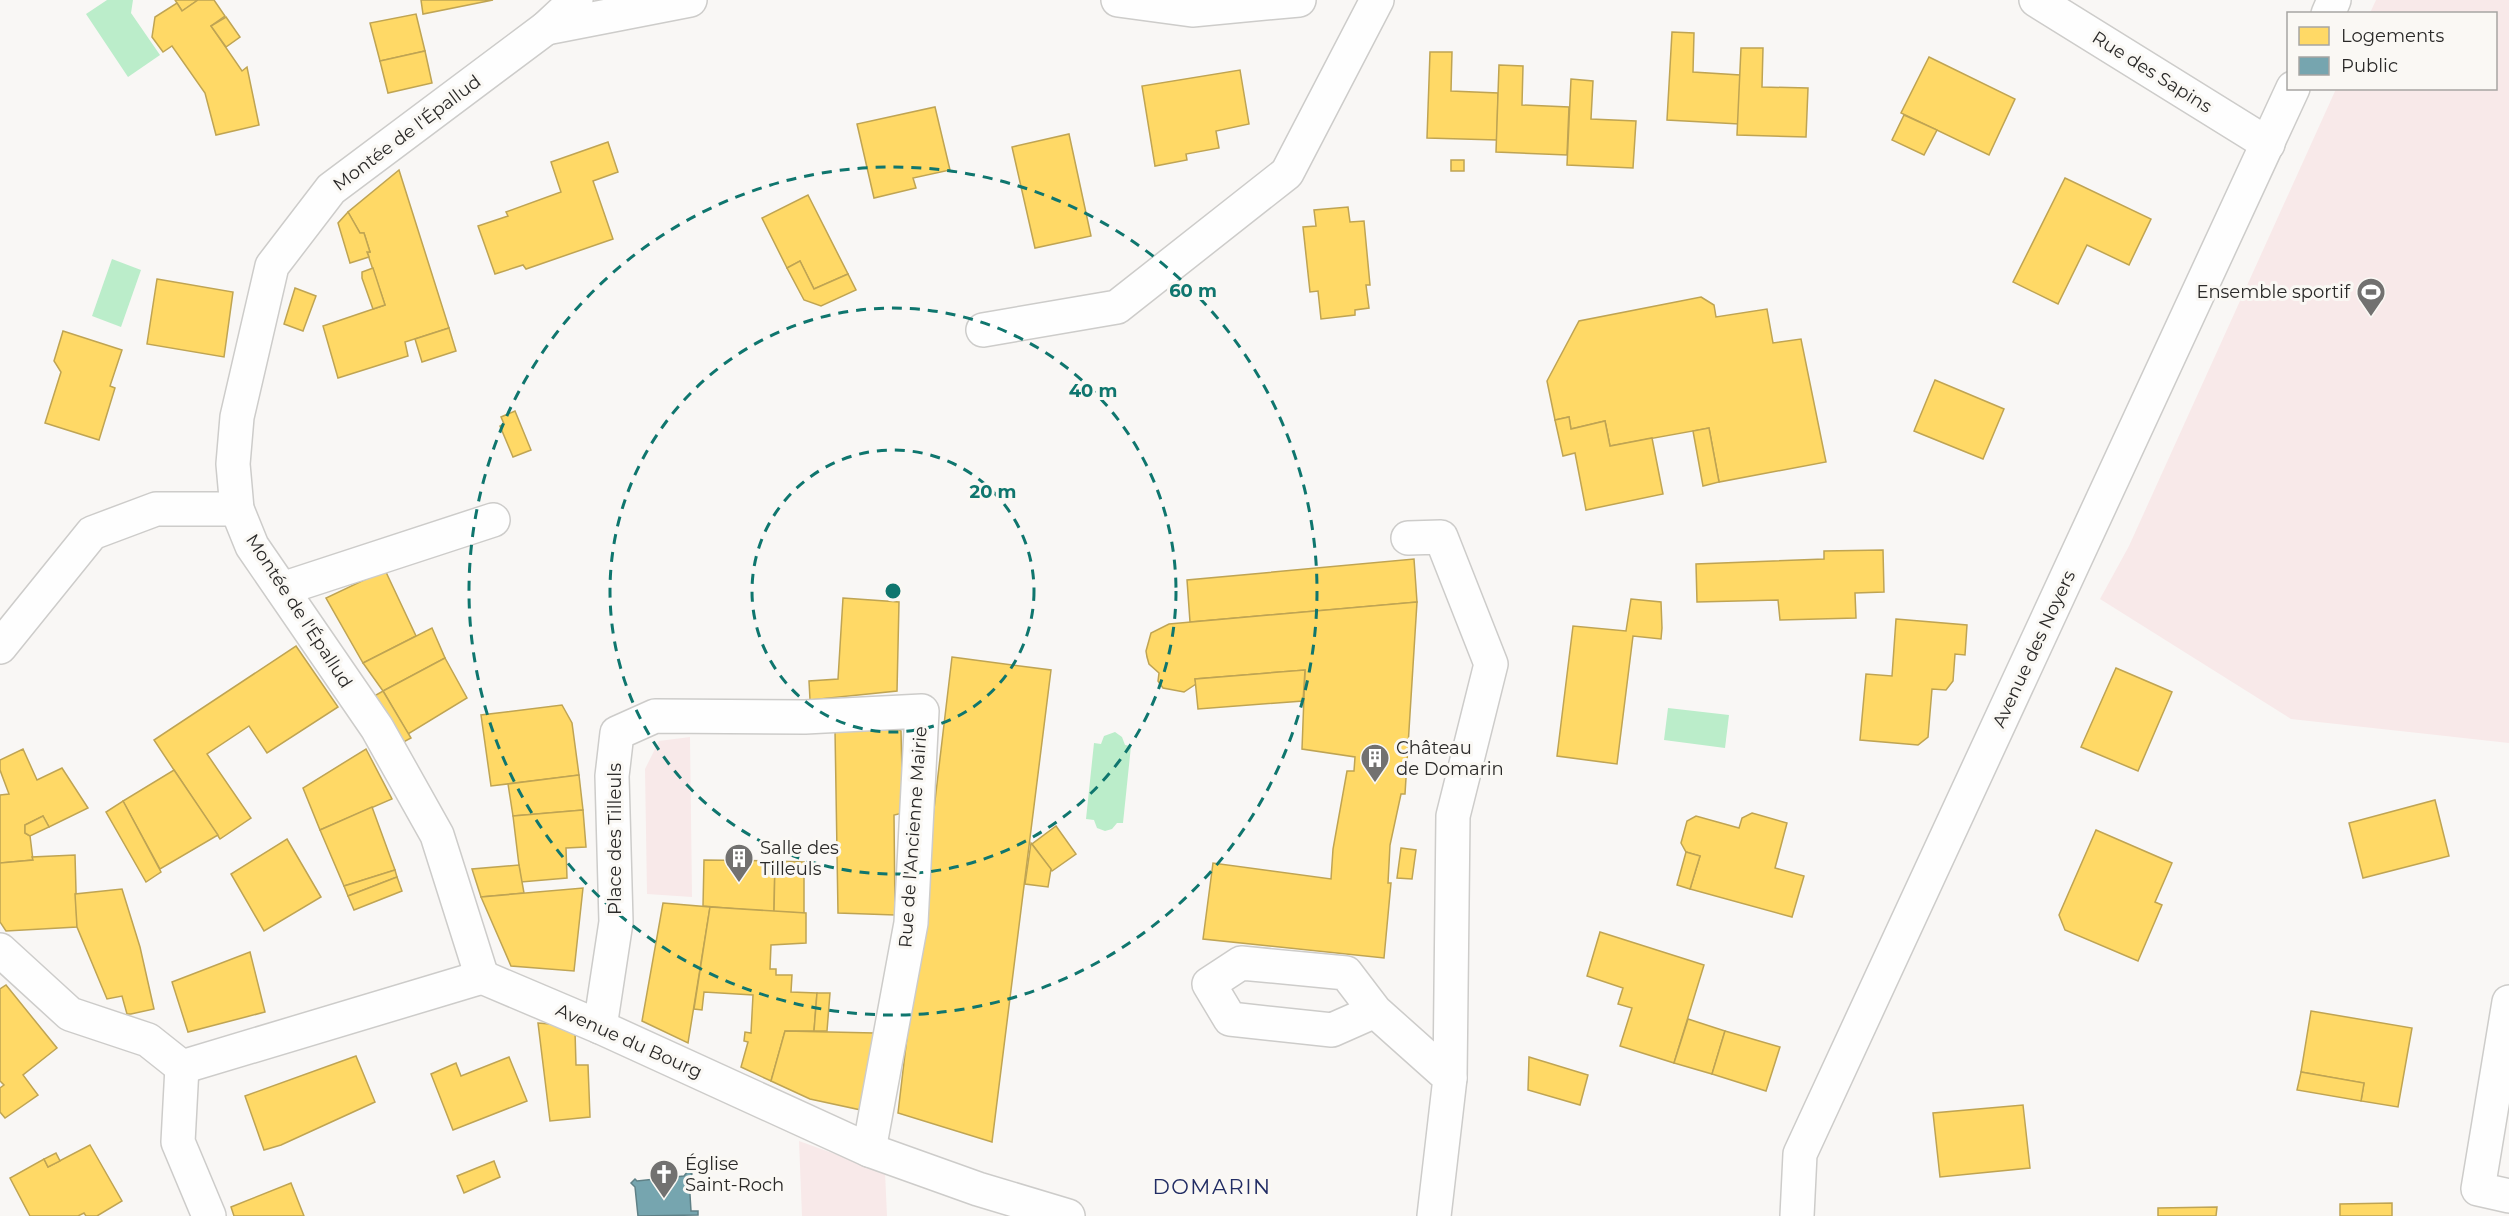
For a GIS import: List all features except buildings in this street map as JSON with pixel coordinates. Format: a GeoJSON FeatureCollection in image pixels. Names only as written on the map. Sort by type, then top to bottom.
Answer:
{"type":"FeatureCollection","features":[{"type":"Feature","properties":{"kind":"street","name":"Montée de l'Épallud"},"geometry":{"type":"LineString","coordinates":[[482,978],[437,835],[377,728],[252,546],[237,509],[233,464],[237,417],[272,266],[331,189],[546,28],[576,0]]}},
{"type":"Feature","properties":{"kind":"street"},"geometry":{"type":"LineString","coordinates":[[546,28],[690,0]]}},
{"type":"Feature","properties":{"kind":"street"},"geometry":{"type":"LineString","coordinates":[[1118,0],[1192,10],[1299,0]]}},
{"type":"Feature","properties":{"kind":"street"},"geometry":{"type":"LineString","coordinates":[[983,330],[1117,308],[1287,173],[1377,0]]}},
{"type":"Feature","properties":{"kind":"street","name":"Rue des Sapins"},"geometry":{"type":"LineString","coordinates":[[2036,0],[2268,144]]}},
{"type":"Feature","properties":{"kind":"street","name":"Avenue des Noyers"},"geometry":{"type":"LineString","coordinates":[[1797,1216],[1800,1154],[2292,90]]}},
{"type":"Feature","properties":{"kind":"street"},"geometry":{"type":"LineString","coordinates":[[0,647],[92,533],[156,509],[237,509]]}},
{"type":"Feature","properties":{"kind":"street"},"geometry":{"type":"LineString","coordinates":[[282,590],[493,520]]}},
{"type":"Feature","properties":{"kind":"street"},"geometry":{"type":"LineString","coordinates":[[1408,538],[1441,537],[1491,664],[1453,816],[1450,1078],[1434,1216]]}},
{"type":"Feature","properties":{"kind":"street","name":"Rue de l'Ancienne Mairie"},"geometry":{"type":"LineString","coordinates":[[805,717],[922,711],[911,923],[869,1150]]}},
{"type":"Feature","properties":{"kind":"street","name":"Place des Tilleuls"},"geometry":{"type":"LineString","coordinates":[[600,1028],[616,922],[612,776],[617,733],[655,716],[805,717]]}},
{"type":"Feature","properties":{"kind":"street"},"geometry":{"type":"LineString","coordinates":[[0,950],[70,1014],[148,1040],[182,1067]]}},
{"type":"Feature","properties":{"kind":"street"},"geometry":{"type":"LineString","coordinates":[[182,1067],[482,978]]}},
{"type":"Feature","properties":{"kind":"street","name":"Avenue du Bourg"},"geometry":{"type":"LineString","coordinates":[[482,978],[600,1028],[869,1150],[978,1189],[1068,1216]]}},
{"type":"Feature","properties":{"kind":"street"},"geometry":{"type":"LineString","coordinates":[[2509,1002],[2478,1189],[2509,1196]]}},
{"type":"Feature","properties":{"kind":"street"},"geometry":{"type":"LineString","coordinates":[[1375,1011],[1450,1078]]}},
{"type":"Feature","properties":{"kind":"street"},"geometry":{"type":"LineString","coordinates":[[182,1067],[178,1142],[209,1216]]}},
{"type":"Feature","properties":{"kind":"shaded area"},"geometry":{"type":"Polygon","coordinates":[[[107,0],[133,0],[131,13],[160,55],[128,77],[86,14],[107,0]]]}},
{"type":"Feature","properties":{"kind":"shaded area","name":"Ensemble sportif"},"geometry":{"type":"Polygon","coordinates":[[[2376,0],[2509,0],[2509,743],[2291,719],[2100,599],[2129,546],[2336,90],[2497,90],[2497,12],[2370,12],[2376,0]]]}},
{"type":"Feature","properties":{"kind":"shaded area"},"geometry":{"type":"Polygon","coordinates":[[[112,259],[141,270],[121,327],[92,316],[112,259]]]}},
{"type":"Feature","properties":{"kind":"shaded area"},"geometry":{"type":"Polygon","coordinates":[[[1668,708],[1729,715],[1725,748],[1664,740],[1668,708]]]}},
{"type":"Feature","properties":{"kind":"shaded area"},"geometry":{"type":"Polygon","coordinates":[[[1115,732],[1122,737],[1125,745],[1131,746],[1123,823],[1117,823],[1112,829],[1105,831],[1097,828],[1094,820],[1086,819],[1094,743],[1101,744],[1104,736],[1115,732]]]}},
{"type":"Feature","properties":{"kind":"shaded area"},"geometry":{"type":"Polygon","coordinates":[[[690,737],[692,897],[647,894],[645,769],[659,741],[690,737]]]}},
{"type":"Feature","properties":{"kind":"shaded area"},"geometry":{"type":"Polygon","coordinates":[[[799,1141],[885,1172],[887,1216],[802,1216],[799,1141]]]}},
{"type":"Feature","properties":{"kind":"place","name":"Ensemble sportif"},"geometry":{"type":"Point","coordinates":[2371,318]}},
{"type":"Feature","properties":{"kind":"place","name":"Château de Domarin"},"geometry":{"type":"Point","coordinates":[1375,784]}},
{"type":"Feature","properties":{"kind":"place","name":"Salle des Tilleuls"},"geometry":{"type":"Point","coordinates":[739,884]}},
{"type":"Feature","properties":{"kind":"place","name":"Église Saint-Roch"},"geometry":{"type":"Point","coordinates":[664,1200]}},
{"type":"Feature","properties":{"kind":"district","name":"DOMARIN"},"geometry":{"type":"Point","coordinates":[1212,1187]}}]}
